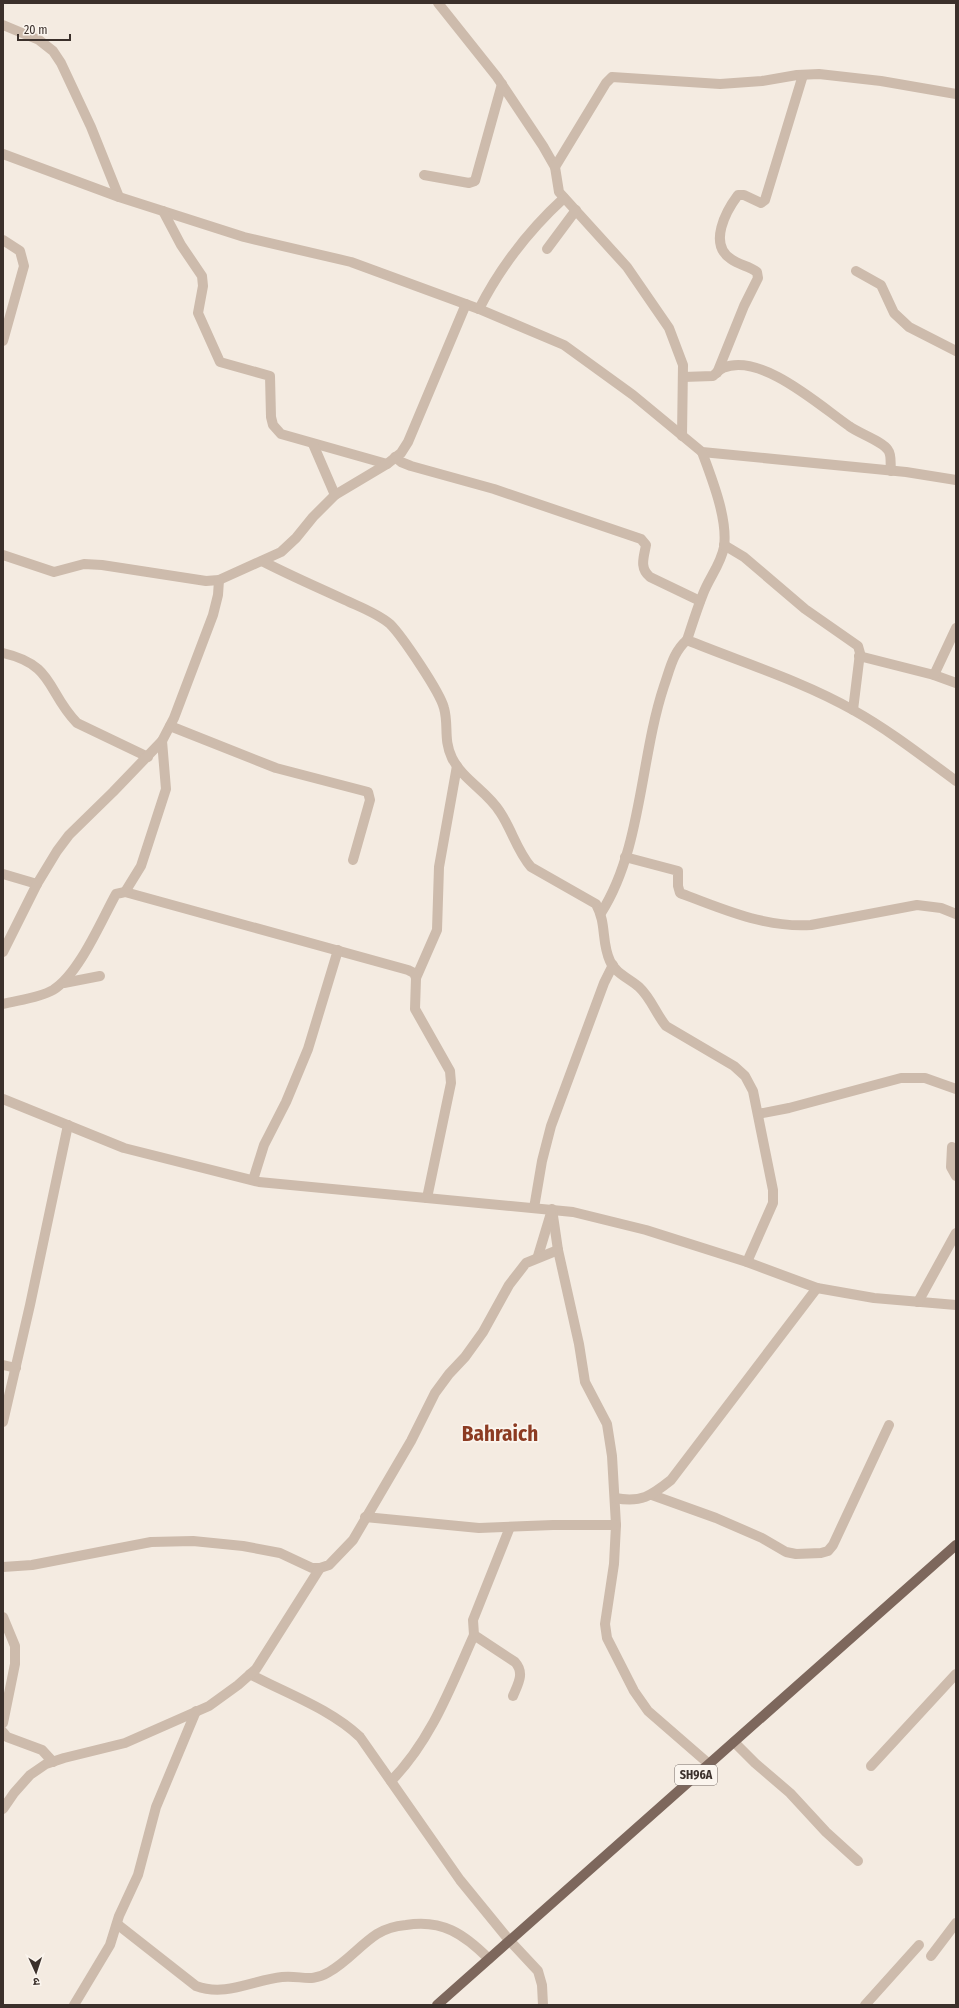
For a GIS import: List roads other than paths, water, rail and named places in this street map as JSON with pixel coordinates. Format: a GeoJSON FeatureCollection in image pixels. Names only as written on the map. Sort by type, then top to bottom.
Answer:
{"type":"FeatureCollection","features":[{"type":"Feature","properties":{"kind":"main road","name":"SH96A"},"geometry":{"type":"LineString","coordinates":[[437,2005],[956,1545]]}},
{"type":"Feature","properties":{"kind":"street"},"geometry":{"type":"LineString","coordinates":[[438,3],[502,84],[543,146],[555,167],[559,192],[628,267],[669,328],[683,365],[682,436]]}},
{"type":"Feature","properties":{"kind":"street"},"geometry":{"type":"LineString","coordinates":[[3,25],[40,40],[53,51],[61,63],[91,127],[119,196]]}},
{"type":"Feature","properties":{"kind":"street"},"geometry":{"type":"LineString","coordinates":[[555,167],[606,83],[612,77],[720,84],[762,81],[819,74],[881,81],[956,94]]}},
{"type":"Feature","properties":{"kind":"street"},"geometry":{"type":"LineString","coordinates":[[717,373],[744,306],[758,278],[757,272],[730,259],[721,246],[720,232],[730,205],[738,195],[744,195],[761,203],[765,200],[803,75]]}},
{"type":"Feature","properties":{"kind":"street"},"geometry":{"type":"LineString","coordinates":[[424,175],[473,183],[475,181],[502,84]]}},
{"type":"Feature","properties":{"kind":"street"},"geometry":{"type":"LineString","coordinates":[[3,154],[119,196],[244,237],[351,262],[479,309],[564,345],[633,395],[702,452],[715,489],[723,523],[724,545],[722,556],[700,601],[686,640],[679,647],[675,655],[659,701],[617,886],[601,913]]}},
{"type":"Feature","properties":{"kind":"street"},"geometry":{"type":"LineString","coordinates":[[479,309],[494,281],[512,254],[564,198]]}},
{"type":"Feature","properties":{"kind":"street"},"geometry":{"type":"LineString","coordinates":[[547,249],[576,210]]}},
{"type":"Feature","properties":{"kind":"street"},"geometry":{"type":"LineString","coordinates":[[163,211],[181,245],[202,276],[198,313],[220,362],[270,376],[273,425],[281,434],[313,444],[401,462],[494,489],[642,539],[646,545],[643,565],[646,574],[700,601]]}},
{"type":"Feature","properties":{"kind":"street"},"geometry":{"type":"LineString","coordinates":[[3,240],[20,251],[24,266],[3,341]]}},
{"type":"Feature","properties":{"kind":"street"},"geometry":{"type":"LineString","coordinates":[[856,271],[881,285],[894,313],[909,327],[956,351]]}},
{"type":"Feature","properties":{"kind":"street"},"geometry":{"type":"LineString","coordinates":[[3,555],[54,572],[84,564],[102,565],[206,580],[219,580],[281,552],[296,538],[313,517],[335,495],[391,461],[408,442],[466,304]]}},
{"type":"Feature","properties":{"kind":"street"},"geometry":{"type":"LineString","coordinates":[[683,377],[708,377],[717,373],[721,369],[730,366],[744,366],[770,373],[796,387],[849,426],[885,447],[890,454],[891,471]]}},
{"type":"Feature","properties":{"kind":"street"},"geometry":{"type":"LineString","coordinates":[[313,444],[335,495]]}},
{"type":"Feature","properties":{"kind":"street"},"geometry":{"type":"LineString","coordinates":[[702,452],[891,471],[956,480]]}},
{"type":"Feature","properties":{"kind":"street"},"geometry":{"type":"LineString","coordinates":[[724,545],[744,557],[805,610],[858,646],[859,656],[853,710]]}},
{"type":"Feature","properties":{"kind":"street"},"geometry":{"type":"LineString","coordinates":[[262,561],[372,612],[390,624],[440,695],[444,708],[446,744],[457,766],[462,773],[491,800],[500,812],[520,853],[531,867],[596,904],[601,913],[607,953],[613,965],[646,994],[659,1018],[666,1026],[734,1066],[745,1076],[753,1091],[774,1190],[773,1202],[747,1262]]}},
{"type":"Feature","properties":{"kind":"street"},"geometry":{"type":"LineString","coordinates":[[3,952],[37,884],[57,851],[69,835],[148,757],[162,741],[170,726],[213,614],[218,595],[219,580]]}},
{"type":"Feature","properties":{"kind":"street"},"geometry":{"type":"LineString","coordinates":[[934,675],[956,628]]}},
{"type":"Feature","properties":{"kind":"street"},"geometry":{"type":"LineString","coordinates":[[686,640],[822,694],[853,710],[906,745],[956,781]]}},
{"type":"Feature","properties":{"kind":"street"},"geometry":{"type":"LineString","coordinates":[[3,653],[28,661],[40,669],[76,723],[148,757]]}},
{"type":"Feature","properties":{"kind":"street"},"geometry":{"type":"LineString","coordinates":[[859,656],[934,675],[956,683]]}},
{"type":"Feature","properties":{"kind":"street"},"geometry":{"type":"LineString","coordinates":[[170,726],[276,768],[368,792],[370,800],[353,860]]}},
{"type":"Feature","properties":{"kind":"street"},"geometry":{"type":"LineString","coordinates":[[125,892],[141,866],[166,789],[162,741]]}},
{"type":"Feature","properties":{"kind":"street"},"geometry":{"type":"LineString","coordinates":[[427,1198],[451,1083],[450,1071],[446,1062],[415,1009],[416,978],[437,930],[439,867],[457,766]]}},
{"type":"Feature","properties":{"kind":"street"},"geometry":{"type":"LineString","coordinates":[[625,856],[678,871],[678,886],[680,893],[743,917],[770,922],[794,926],[810,925],[917,905],[941,908],[956,914]]}},
{"type":"Feature","properties":{"kind":"street"},"geometry":{"type":"LineString","coordinates":[[3,874],[37,884]]}},
{"type":"Feature","properties":{"kind":"street"},"geometry":{"type":"LineString","coordinates":[[64,983],[79,962],[116,894],[125,892],[408,970],[414,973],[416,978]]}},
{"type":"Feature","properties":{"kind":"street"},"geometry":{"type":"LineString","coordinates":[[253,1180],[264,1144],[286,1102],[308,1049],[338,950]]}},
{"type":"Feature","properties":{"kind":"street"},"geometry":{"type":"LineString","coordinates":[[534,1208],[542,1161],[552,1126],[604,983],[613,965]]}},
{"type":"Feature","properties":{"kind":"street"},"geometry":{"type":"LineString","coordinates":[[3,1004],[51,991],[64,983],[100,976]]}},
{"type":"Feature","properties":{"kind":"street"},"geometry":{"type":"LineString","coordinates":[[758,1114],[789,1108],[901,1078],[924,1078],[956,1089]]}},
{"type":"Feature","properties":{"kind":"street"},"geometry":{"type":"LineString","coordinates":[[3,1099],[124,1148],[253,1180],[573,1212],[646,1230],[747,1262],[817,1288],[874,1298],[956,1306]]}},
{"type":"Feature","properties":{"kind":"street"},"geometry":{"type":"LineString","coordinates":[[3,1422],[68,1125]]}},
{"type":"Feature","properties":{"kind":"street"},"geometry":{"type":"LineString","coordinates":[[952,1147],[951,1167],[956,1176]]}},
{"type":"Feature","properties":{"kind":"street"},"geometry":{"type":"LineString","coordinates":[[552,1210],[558,1250],[579,1344],[585,1382],[607,1424],[612,1456],[616,1525],[614,1564],[605,1624],[607,1638],[634,1691],[648,1711],[710,1764]]}},
{"type":"Feature","properties":{"kind":"street"},"geometry":{"type":"LineString","coordinates":[[538,1256],[552,1210]]}},
{"type":"Feature","properties":{"kind":"street"},"geometry":{"type":"LineString","coordinates":[[918,1302],[956,1233]]}},
{"type":"Feature","properties":{"kind":"street"},"geometry":{"type":"LineString","coordinates":[[3,1567],[32,1565],[151,1542],[192,1541],[243,1546],[280,1553],[312,1568],[320,1568],[329,1565],[353,1540],[410,1441],[435,1393],[449,1374],[466,1357],[483,1332],[509,1285],[521,1268],[526,1263],[538,1256],[558,1250]]}},
{"type":"Feature","properties":{"kind":"street"},"geometry":{"type":"LineString","coordinates":[[615,1498],[628,1500],[652,1495],[671,1480],[817,1288]]}},
{"type":"Feature","properties":{"kind":"street"},"geometry":{"type":"LineString","coordinates":[[3,1365],[16,1368]]}},
{"type":"Feature","properties":{"kind":"street"},"geometry":{"type":"LineString","coordinates":[[652,1495],[716,1518],[762,1538],[786,1552],[796,1554],[821,1553],[828,1551],[833,1545],[889,1425]]}},
{"type":"Feature","properties":{"kind":"street"},"geometry":{"type":"LineString","coordinates":[[365,1517],[444,1526],[479,1528],[616,1525]]}},
{"type":"Feature","properties":{"kind":"street"},"geometry":{"type":"LineString","coordinates":[[391,1782],[408,1764],[422,1744],[444,1701],[474,1635],[473,1620],[510,1527]]}},
{"type":"Feature","properties":{"kind":"street"},"geometry":{"type":"LineString","coordinates":[[4,1806],[30,1775],[46,1764],[125,1743],[209,1706],[256,1669],[320,1568]]}},
{"type":"Feature","properties":{"kind":"street"},"geometry":{"type":"LineString","coordinates":[[3,1616],[15,1646],[15,1664],[3,1723]]}},
{"type":"Feature","properties":{"kind":"street"},"geometry":{"type":"LineString","coordinates":[[474,1635],[515,1662],[519,1667],[521,1674],[513,1696]]}},
{"type":"Feature","properties":{"kind":"street"},"geometry":{"type":"LineString","coordinates":[[250,1674],[322,1709],[346,1724],[360,1737],[456,1874],[509,1940],[538,1971],[542,1986],[543,2005]]}},
{"type":"Feature","properties":{"kind":"street"},"geometry":{"type":"LineString","coordinates":[[871,1766],[956,1674]]}},
{"type":"Feature","properties":{"kind":"street"},"geometry":{"type":"LineString","coordinates":[[74,2005],[110,1945],[125,1900],[138,1875],[156,1807],[196,1711]]}},
{"type":"Feature","properties":{"kind":"street"},"geometry":{"type":"LineString","coordinates":[[3,1732],[7,1737],[45,1752],[53,1762]]}},
{"type":"Feature","properties":{"kind":"street"},"geometry":{"type":"LineString","coordinates":[[734,1742],[755,1763],[790,1793],[826,1832],[858,1861]]}},
{"type":"Feature","properties":{"kind":"street"},"geometry":{"type":"LineString","coordinates":[[117,1924],[196,1986],[212,1990],[246,1986],[282,1977],[309,1979],[320,1977],[330,1972],[378,1933],[396,1926],[422,1922],[456,1932],[470,1940],[489,1958]]}},
{"type":"Feature","properties":{"kind":"street"},"geometry":{"type":"LineString","coordinates":[[931,1956],[956,1922]]}},
{"type":"Feature","properties":{"kind":"street"},"geometry":{"type":"LineString","coordinates":[[865,2005],[919,1945]]}},
{"type":"Feature","properties":{"kind":"district","name":"Bahraich"},"geometry":{"type":"Point","coordinates":[500,1434]}}]}
